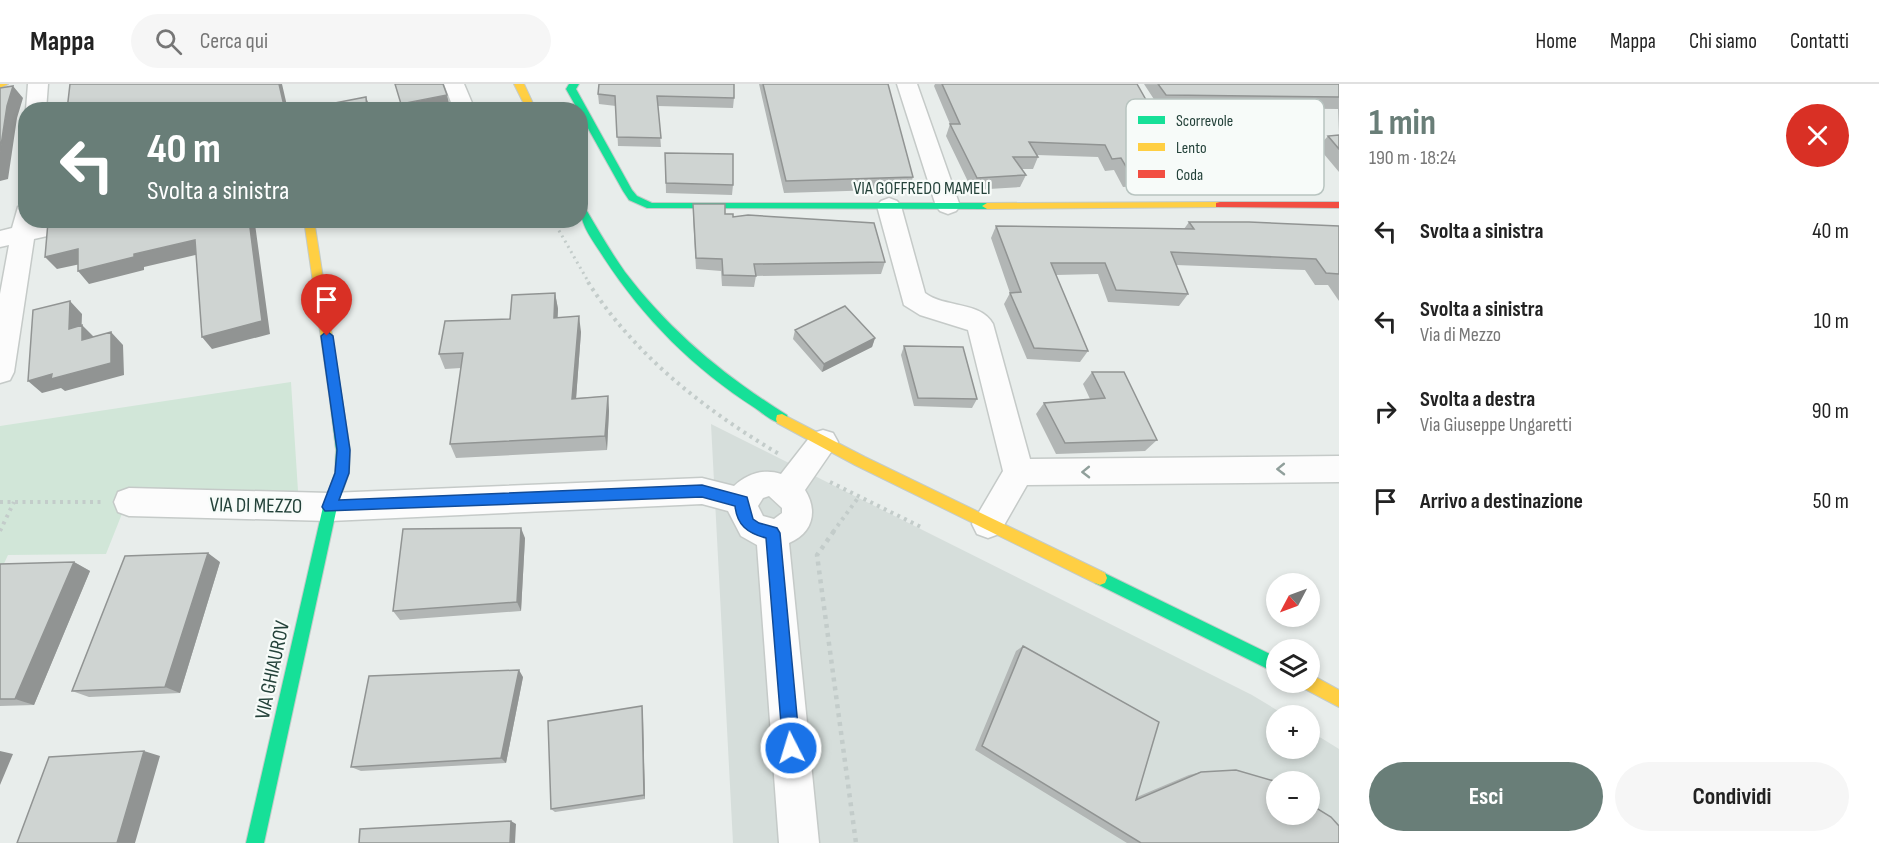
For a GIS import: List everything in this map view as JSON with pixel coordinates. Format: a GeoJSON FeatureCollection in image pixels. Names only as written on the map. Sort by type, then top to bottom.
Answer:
{"type":"FeatureCollection","features":[{"type":"Feature","properties":{"kind":"street"},"geometry":{"type":"LineString","coordinates":[[37,102],[38,84]]}},
{"type":"Feature","properties":{"kind":"street"},"geometry":{"type":"LineString","coordinates":[[454,84],[462,102]]}},
{"type":"Feature","properties":{"kind":"street"},"geometry":{"type":"LineString","coordinates":[[519,84],[528,102]]}},
{"type":"Feature","properties":{"kind":"street"},"geometry":{"type":"LineString","coordinates":[[907,84],[948,206]]}},
{"type":"Feature","properties":{"kind":"street","name":"VIA GOFFREDO MAMELI"},"geometry":{"type":"LineString","coordinates":[[572,86],[581,102]]}},
{"type":"Feature","properties":{"kind":"street","name":"VIA GOFFREDO MAMELI"},"geometry":{"type":"LineString","coordinates":[[588,116],[628,191],[642,203],[663,207],[1339,204]]}},
{"type":"Feature","properties":{"kind":"street"},"geometry":{"type":"LineString","coordinates":[[889,206],[913,298],[924,308],[968,316],[980,324],[1018,472],[988,524]]}},
{"type":"Feature","properties":{"kind":"street"},"geometry":{"type":"LineString","coordinates":[[588,224],[601,250],[620,279],[676,341],[729,384],[823,442],[1266,660]]}},
{"type":"Feature","properties":{"kind":"street","name":"VIA GHIAUROV"},"geometry":{"type":"LineString","coordinates":[[255,843],[330,507],[342,473],[343,450],[310,228]]}},
{"type":"Feature","properties":{"kind":"street"},"geometry":{"type":"LineString","coordinates":[[0,372],[16,229]]}},
{"type":"Feature","properties":{"kind":"street"},"geometry":{"type":"LineString","coordinates":[[787,490],[801,475],[823,442]]}},
{"type":"Feature","properties":{"kind":"street"},"geometry":{"type":"LineString","coordinates":[[1018,472],[1339,469]]}},
{"type":"Feature","properties":{"kind":"street"},"geometry":{"type":"LineString","coordinates":[[770,483],[787,490],[796,502],[797,517],[788,528],[772,533],[755,529],[743,516],[742,501],[745,494],[760,484],[770,483]]}},
{"type":"Feature","properties":{"kind":"street","name":"VIA DI MEZZO"},"geometry":{"type":"LineString","coordinates":[[129,502],[330,507],[702,491],[742,501]]}},
{"type":"Feature","properties":{"kind":"street"},"geometry":{"type":"LineString","coordinates":[[772,533],[800,843]]}},
{"type":"Feature","properties":{"kind":"street"},"geometry":{"type":"LineString","coordinates":[[1320,688],[1339,699]]}},
{"type":"Feature","properties":{"kind":"path"},"geometry":{"type":"LineString","coordinates":[[856,843],[817,555],[858,498]]}},
{"type":"Feature","properties":{"kind":"path"},"geometry":{"type":"LineString","coordinates":[[0,502],[129,502]]}},
{"type":"Feature","properties":{"kind":"path"},"geometry":{"type":"LineString","coordinates":[[0,531],[14,502]]}},
{"type":"Feature","properties":{"kind":"shaded area"},"geometry":{"type":"Polygon","coordinates":[[[711,424],[1252,695],[1268,705],[1266,705],[1266,759],[1320,759],[1320,737],[1339,749],[1339,843],[733,843],[711,424]]]}},
{"type":"Feature","properties":{"kind":"green space"},"geometry":{"type":"Polygon","coordinates":[[[291,382],[298,491],[131,491],[106,554],[8,555],[0,572],[0,426],[291,382]]]}},
{"type":"Feature","properties":{"kind":"building"},"geometry":{"type":"Polygon","coordinates":[[[70,84],[279,84],[283,102],[68,102],[70,84]]]}},
{"type":"Feature","properties":{"kind":"building"},"geometry":{"type":"Polygon","coordinates":[[[395,84],[443,84],[447,95],[411,102],[400,102],[395,84]]]}},
{"type":"Feature","properties":{"kind":"building"},"geometry":{"type":"Polygon","coordinates":[[[599,84],[734,84],[734,98],[657,96],[661,138],[617,137],[615,96],[598,94],[599,84]]]}},
{"type":"Feature","properties":{"kind":"building"},"geometry":{"type":"Polygon","coordinates":[[[763,84],[888,84],[913,177],[786,181],[763,84]]]}},
{"type":"Feature","properties":{"kind":"building"},"geometry":{"type":"Polygon","coordinates":[[[942,84],[1137,84],[1146,99],[1126,99],[1126,166],[1121,158],[1112,159],[1105,145],[1029,142],[1038,157],[1013,157],[1026,175],[977,178],[950,124],[960,124],[942,84]]]}},
{"type":"Feature","properties":{"kind":"building"},"geometry":{"type":"Polygon","coordinates":[[[1158,84],[1339,84],[1339,97],[1166,95],[1158,84]]]}},
{"type":"Feature","properties":{"kind":"building"},"geometry":{"type":"Polygon","coordinates":[[[13,86],[7,106],[0,152],[0,88],[13,86]]]}},
{"type":"Feature","properties":{"kind":"building"},"geometry":{"type":"Polygon","coordinates":[[[366,97],[366,102],[340,102],[366,97]]]}},
{"type":"Feature","properties":{"kind":"building"},"geometry":{"type":"Polygon","coordinates":[[[1339,135],[1339,149],[1328,136],[1339,135]]]}},
{"type":"Feature","properties":{"kind":"building"},"geometry":{"type":"Polygon","coordinates":[[[665,153],[733,154],[733,185],[666,183],[665,153]]]}},
{"type":"Feature","properties":{"kind":"building"},"geometry":{"type":"Polygon","coordinates":[[[693,204],[725,204],[725,214],[733,214],[733,217],[748,215],[874,223],[885,262],[754,264],[756,276],[723,275],[722,259],[696,258],[693,204]]]}},
{"type":"Feature","properties":{"kind":"building"},"geometry":{"type":"Polygon","coordinates":[[[1189,222],[1339,226],[1339,274],[1326,273],[1316,259],[1171,252],[1188,294],[1116,290],[1105,263],[1051,263],[1088,351],[1034,348],[1010,293],[1021,292],[996,226],[1194,229],[1189,222]]]}},
{"type":"Feature","properties":{"kind":"building"},"geometry":{"type":"Polygon","coordinates":[[[47,228],[250,228],[262,321],[202,337],[195,240],[134,254],[134,257],[78,271],[78,249],[45,257],[47,228]]]}},
{"type":"Feature","properties":{"kind":"building"},"geometry":{"type":"Polygon","coordinates":[[[555,293],[554,318],[579,316],[572,399],[608,396],[605,436],[450,444],[463,353],[439,354],[445,321],[510,319],[512,295],[555,293]]]}},
{"type":"Feature","properties":{"kind":"building"},"geometry":{"type":"Polygon","coordinates":[[[70,301],[69,329],[82,325],[82,340],[111,332],[111,363],[51,379],[52,374],[28,381],[33,310],[70,301]]]}},
{"type":"Feature","properties":{"kind":"building"},"geometry":{"type":"Polygon","coordinates":[[[845,306],[875,338],[824,364],[795,330],[845,306]]]}},
{"type":"Feature","properties":{"kind":"building"},"geometry":{"type":"Polygon","coordinates":[[[904,346],[963,347],[977,399],[918,398],[904,346]]]}},
{"type":"Feature","properties":{"kind":"building"},"geometry":{"type":"Polygon","coordinates":[[[1092,372],[1124,372],[1157,440],[1065,443],[1044,403],[1105,398],[1092,372]]]}},
{"type":"Feature","properties":{"kind":"building"},"geometry":{"type":"Polygon","coordinates":[[[521,528],[517,602],[393,611],[403,529],[521,528]]]}},
{"type":"Feature","properties":{"kind":"building"},"geometry":{"type":"Polygon","coordinates":[[[208,553],[165,687],[72,691],[125,556],[208,553]]]}},
{"type":"Feature","properties":{"kind":"building"},"geometry":{"type":"Polygon","coordinates":[[[74,562],[15,699],[0,699],[0,564],[74,562]]]}},
{"type":"Feature","properties":{"kind":"building"},"geometry":{"type":"Polygon","coordinates":[[[1023,646],[1159,722],[1136,800],[1201,772],[1236,770],[1266,779],[1266,825],[1320,825],[1320,810],[1331,817],[1339,826],[1339,843],[1141,843],[982,746],[1023,646]]]}},
{"type":"Feature","properties":{"kind":"building"},"geometry":{"type":"Polygon","coordinates":[[[519,670],[501,758],[351,767],[369,676],[519,670]]]}},
{"type":"Feature","properties":{"kind":"building"},"geometry":{"type":"Polygon","coordinates":[[[642,706],[644,795],[551,809],[548,721],[642,706]]]}},
{"type":"Feature","properties":{"kind":"building"},"geometry":{"type":"Polygon","coordinates":[[[144,751],[117,843],[17,843],[49,757],[144,751]]]}},
{"type":"Feature","properties":{"kind":"building"},"geometry":{"type":"Polygon","coordinates":[[[511,821],[510,843],[359,843],[360,829],[511,821]]]}},
{"type":"Feature","properties":{"kind":"traffic: fast"},"geometry":{"type":"LineString","coordinates":[[574,84],[571,89],[578,102]]}},
{"type":"Feature","properties":{"kind":"traffic: fast"},"geometry":{"type":"LineString","coordinates":[[588,119],[633,198],[651,206],[987,206]]}},
{"type":"Feature","properties":{"kind":"traffic: fast"},"geometry":{"type":"LineString","coordinates":[[588,222],[620,273],[666,328],[719,376],[782,419]]}},
{"type":"Feature","properties":{"kind":"traffic: fast"},"geometry":{"type":"LineString","coordinates":[[255,843],[330,507],[342,473],[343,450],[335,393]]}},
{"type":"Feature","properties":{"kind":"traffic: fast"},"geometry":{"type":"LineString","coordinates":[[1100,578],[1266,660]]}},
{"type":"Feature","properties":{"kind":"traffic: slow"},"geometry":{"type":"LineString","coordinates":[[519,84],[528,102]]}},
{"type":"Feature","properties":{"kind":"traffic: slow"},"geometry":{"type":"LineString","coordinates":[[987,206],[1220,205]]}},
{"type":"Feature","properties":{"kind":"traffic: slow"},"geometry":{"type":"LineString","coordinates":[[310,228],[335,393]]}},
{"type":"Feature","properties":{"kind":"traffic: slow"},"geometry":{"type":"LineString","coordinates":[[782,419],[860,461],[1100,578]]}},
{"type":"Feature","properties":{"kind":"traffic: slow"},"geometry":{"type":"LineString","coordinates":[[1320,688],[1339,699]]}},
{"type":"Feature","properties":{"kind":"traffic: jam"},"geometry":{"type":"LineString","coordinates":[[1220,205],[1339,205]]}},
{"type":"Feature","properties":{"kind":"route"},"geometry":{"type":"LineString","coordinates":[[327,336],[343,450],[342,473],[330,507],[585,494],[702,491],[742,501],[741,509],[748,523],[755,529],[772,533],[791,748]]}}]}
